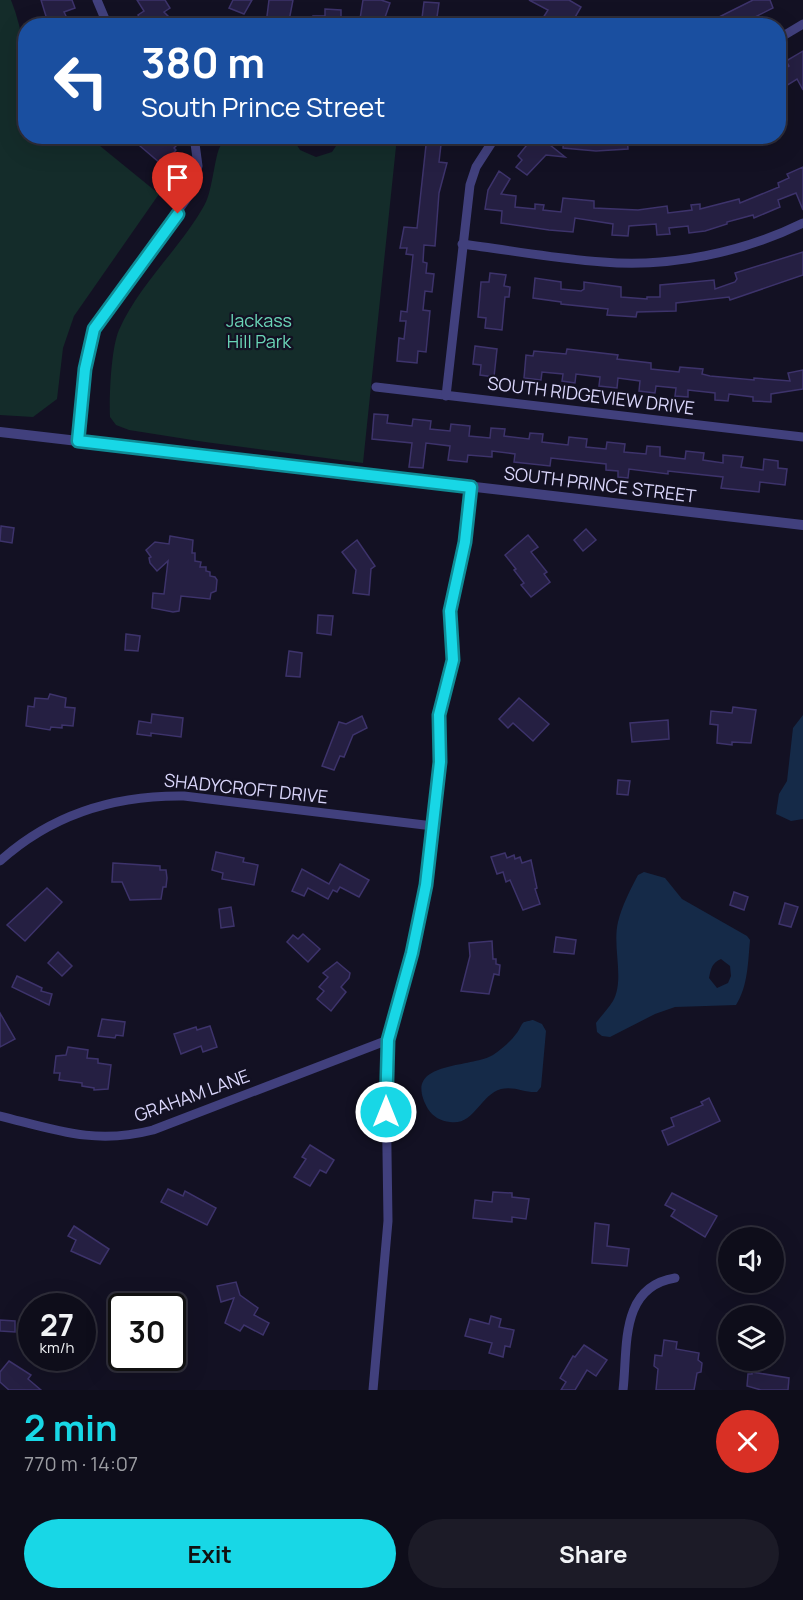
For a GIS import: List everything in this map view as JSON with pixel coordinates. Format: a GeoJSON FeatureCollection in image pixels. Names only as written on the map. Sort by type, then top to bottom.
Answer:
{"type":"FeatureCollection","features":[{"type":"Feature","properties":{"kind":"street"},"geometry":{"type":"LineString","coordinates":[[97,0],[105,18]]}},
{"type":"Feature","properties":{"kind":"street"},"geometry":{"type":"LineString","coordinates":[[786,34],[803,24]]}},
{"type":"Feature","properties":{"kind":"street"},"geometry":{"type":"LineString","coordinates":[[78,441],[85,369],[94,329],[190,195],[198,166],[195,144]]}},
{"type":"Feature","properties":{"kind":"street"},"geometry":{"type":"LineString","coordinates":[[446,396],[470,185],[476,167],[491,144]]}},
{"type":"Feature","properties":{"kind":"street"},"geometry":{"type":"LineString","coordinates":[[462,244],[603,262],[647,262],[726,250],[803,223]]}},
{"type":"Feature","properties":{"kind":"street","name":"SOUTH RIDGEVIEW DRIVE"},"geometry":{"type":"LineString","coordinates":[[376,387],[803,437]]}},
{"type":"Feature","properties":{"kind":"street","name":"SOUTH PRINCE STREET"},"geometry":{"type":"LineString","coordinates":[[0,432],[803,525]]}},
{"type":"Feature","properties":{"kind":"street"},"geometry":{"type":"LineString","coordinates":[[373,1390],[388,1221],[386,1084],[388,1040],[417,932],[433,826],[440,762],[439,715],[453,660],[450,611],[465,542],[471,487]]}},
{"type":"Feature","properties":{"kind":"street","name":"SHADYCROFT DRIVE"},"geometry":{"type":"LineString","coordinates":[[0,861],[32,836],[74,814],[128,799],[158,796],[184,796],[433,826]]}},
{"type":"Feature","properties":{"kind":"street","name":"GRAHAM LANE"},"geometry":{"type":"LineString","coordinates":[[0,1116],[77,1136],[110,1138],[134,1135],[153,1130],[388,1040]]}},
{"type":"Feature","properties":{"kind":"street"},"geometry":{"type":"LineString","coordinates":[[623,1390],[631,1312],[637,1300],[648,1288],[675,1278]]}},
{"type":"Feature","properties":{"kind":"green space"},"geometry":{"type":"Polygon","coordinates":[[[0,0],[11,0],[18,21],[18,144],[98,144],[159,194],[74,316],[63,348],[57,399],[33,417],[0,415],[0,0]]]}},
{"type":"Feature","properties":{"kind":"green space","name":"Jackass Hill Park"},"geometry":{"type":"Polygon","coordinates":[[[222,144],[296,144],[300,150],[316,157],[332,152],[337,144],[396,144],[363,463],[129,430],[116,425],[110,417],[112,360],[119,330],[127,313],[205,204],[222,144]]]}},
{"type":"Feature","properties":{"kind":"water"},"geometry":{"type":"Polygon","coordinates":[[[803,715],[803,819],[791,821],[776,814],[779,794],[787,781],[793,728],[803,715]]]}},
{"type":"Feature","properties":{"kind":"water"},"geometry":{"type":"Polygon","coordinates":[[[644,872],[665,878],[682,899],[747,936],[750,940],[745,982],[736,1005],[675,1007],[655,1014],[610,1037],[602,1036],[597,1032],[596,1023],[613,1001],[618,983],[616,942],[618,922],[638,875],[644,872]],[[721,959],[712,966],[709,978],[717,988],[728,983],[731,976],[730,966],[721,959]]]}},
{"type":"Feature","properties":{"kind":"water"},"geometry":{"type":"Polygon","coordinates":[[[533,1020],[542,1024],[546,1031],[541,1087],[537,1092],[511,1088],[501,1089],[488,1097],[471,1115],[458,1122],[443,1121],[430,1112],[422,1093],[423,1082],[430,1074],[493,1055],[511,1040],[524,1022],[533,1020]]]}},
{"type":"Feature","properties":{"kind":"building"},"geometry":{"type":"Polygon","coordinates":[[[41,0],[72,0],[75,8],[64,12],[67,18],[47,18],[41,0]]]}},
{"type":"Feature","properties":{"kind":"building"},"geometry":{"type":"Polygon","coordinates":[[[137,0],[165,0],[170,8],[164,12],[170,18],[140,18],[138,15],[144,11],[137,0]]]}},
{"type":"Feature","properties":{"kind":"building"},"geometry":{"type":"Polygon","coordinates":[[[233,0],[252,0],[244,14],[229,8],[233,0]]]}},
{"type":"Feature","properties":{"kind":"building"},"geometry":{"type":"Polygon","coordinates":[[[269,0],[293,0],[290,18],[267,18],[269,0]]]}},
{"type":"Feature","properties":{"kind":"building"},"geometry":{"type":"Polygon","coordinates":[[[363,0],[381,0],[390,3],[385,18],[360,18],[363,0]]]}},
{"type":"Feature","properties":{"kind":"building"},"geometry":{"type":"Polygon","coordinates":[[[529,0],[569,0],[581,7],[575,18],[543,18],[548,10],[529,0]]]}},
{"type":"Feature","properties":{"kind":"building"},"geometry":{"type":"Polygon","coordinates":[[[753,0],[770,0],[773,8],[753,18],[717,18],[753,0]]]}},
{"type":"Feature","properties":{"kind":"building"},"geometry":{"type":"Polygon","coordinates":[[[424,2],[439,3],[437,17],[448,18],[422,18],[424,2]]]}},
{"type":"Feature","properties":{"kind":"building"},"geometry":{"type":"Polygon","coordinates":[[[325,9],[341,10],[341,18],[313,18],[313,16],[325,16],[325,9]]]}},
{"type":"Feature","properties":{"kind":"building"},"geometry":{"type":"Polygon","coordinates":[[[803,51],[803,90],[797,79],[786,86],[786,68],[789,66],[786,61],[803,51]]]}},
{"type":"Feature","properties":{"kind":"building"},"geometry":{"type":"Polygon","coordinates":[[[142,144],[174,144],[176,150],[170,157],[175,161],[167,169],[140,146],[142,144]]]}},
{"type":"Feature","properties":{"kind":"building"},"geometry":{"type":"Polygon","coordinates":[[[426,144],[441,144],[439,162],[447,163],[439,193],[435,246],[424,245],[423,262],[427,263],[426,273],[434,274],[432,292],[425,291],[423,310],[430,311],[426,352],[418,351],[417,363],[397,361],[399,338],[404,339],[406,321],[400,321],[401,311],[407,312],[413,255],[406,254],[407,248],[400,248],[404,227],[417,228],[426,144]]]}},
{"type":"Feature","properties":{"kind":"building"},"geometry":{"type":"Polygon","coordinates":[[[528,144],[549,144],[565,157],[546,155],[527,175],[516,167],[522,160],[518,156],[528,144]]]}},
{"type":"Feature","properties":{"kind":"building"},"geometry":{"type":"Polygon","coordinates":[[[563,144],[628,144],[628,149],[596,151],[563,148],[563,144]]]}},
{"type":"Feature","properties":{"kind":"building"},"geometry":{"type":"Polygon","coordinates":[[[803,167],[803,210],[796,193],[778,200],[780,207],[754,218],[753,215],[705,231],[689,233],[688,226],[669,228],[670,234],[657,235],[656,224],[629,226],[628,236],[612,235],[613,224],[575,218],[573,232],[549,230],[501,223],[502,211],[485,209],[488,190],[499,171],[510,179],[501,194],[516,196],[515,207],[535,209],[535,204],[544,205],[543,210],[561,212],[563,198],[594,201],[594,208],[638,210],[667,206],[668,213],[692,210],[691,205],[700,204],[700,209],[739,199],[740,203],[779,187],[778,183],[789,178],[787,174],[803,167]]]}},
{"type":"Feature","properties":{"kind":"building"},"geometry":{"type":"Polygon","coordinates":[[[803,252],[803,275],[730,300],[729,297],[676,303],[676,311],[637,312],[636,317],[607,315],[608,309],[561,304],[561,302],[533,298],[535,278],[561,282],[561,289],[581,291],[584,289],[584,282],[621,287],[621,297],[647,299],[647,297],[660,297],[660,285],[714,280],[715,289],[735,282],[737,279],[735,273],[803,252]]]}},
{"type":"Feature","properties":{"kind":"building"},"geometry":{"type":"Polygon","coordinates":[[[490,273],[506,275],[504,286],[510,287],[509,297],[505,297],[502,330],[485,328],[486,318],[478,317],[481,282],[489,282],[490,273]]]}},
{"type":"Feature","properties":{"kind":"building"},"geometry":{"type":"Polygon","coordinates":[[[475,346],[497,349],[494,377],[480,375],[481,365],[473,364],[475,346]]]}},
{"type":"Feature","properties":{"kind":"building"},"geometry":{"type":"Polygon","coordinates":[[[567,349],[618,355],[617,359],[651,363],[651,369],[679,372],[680,367],[703,369],[702,374],[710,376],[754,380],[754,378],[790,381],[788,373],[803,370],[803,389],[771,394],[771,402],[753,401],[753,397],[729,394],[728,401],[715,400],[715,393],[688,390],[688,397],[675,396],[676,388],[656,386],[655,393],[639,391],[640,381],[618,378],[617,388],[599,386],[600,377],[576,374],[575,383],[562,381],[563,374],[542,372],[541,380],[524,378],[526,355],[533,356],[534,351],[566,354],[567,349]]]}},
{"type":"Feature","properties":{"kind":"building"},"geometry":{"type":"Polygon","coordinates":[[[374,414],[388,415],[387,423],[412,426],[413,419],[431,421],[430,429],[450,431],[451,424],[470,426],[469,436],[490,438],[491,428],[505,429],[504,436],[529,439],[530,433],[543,434],[542,442],[568,445],[569,437],[587,439],[586,447],[606,449],[607,442],[625,444],[624,452],[646,454],[647,446],[660,447],[660,456],[685,459],[686,451],[704,453],[703,460],[723,463],[723,455],[743,457],[741,467],[763,470],[764,459],[778,461],[778,468],[787,469],[785,485],[760,482],[759,492],[721,488],[723,477],[629,469],[628,478],[618,477],[618,471],[606,470],[606,464],[551,458],[550,466],[514,462],[515,454],[492,451],[492,457],[468,455],[467,462],[448,460],[450,446],[426,443],[423,468],[409,467],[412,443],[372,439],[374,414]]]}},
{"type":"Feature","properties":{"kind":"building"},"geometry":{"type":"Polygon","coordinates":[[[1,526],[14,528],[12,543],[0,541],[1,526]]]}},
{"type":"Feature","properties":{"kind":"building"},"geometry":{"type":"Polygon","coordinates":[[[586,529],[596,540],[583,551],[574,540],[586,529]]]}},
{"type":"Feature","properties":{"kind":"building"},"geometry":{"type":"Polygon","coordinates":[[[528,535],[538,547],[531,552],[547,572],[544,574],[550,582],[531,597],[521,585],[524,583],[505,555],[528,535]]]}},
{"type":"Feature","properties":{"kind":"building"},"geometry":{"type":"Polygon","coordinates":[[[170,536],[193,540],[192,553],[195,553],[195,561],[201,562],[200,567],[206,567],[210,576],[217,580],[216,591],[211,593],[210,599],[181,596],[179,611],[173,612],[152,608],[153,593],[164,594],[168,561],[157,571],[150,563],[149,558],[151,557],[146,550],[155,542],[169,544],[170,536]]]}},
{"type":"Feature","properties":{"kind":"building"},"geometry":{"type":"Polygon","coordinates":[[[357,540],[375,566],[371,569],[369,595],[353,593],[356,570],[342,552],[357,540]]]}},
{"type":"Feature","properties":{"kind":"building"},"geometry":{"type":"Polygon","coordinates":[[[318,615],[333,616],[331,635],[317,633],[318,615]]]}},
{"type":"Feature","properties":{"kind":"building"},"geometry":{"type":"Polygon","coordinates":[[[126,634],[140,636],[138,651],[125,650],[126,634]]]}},
{"type":"Feature","properties":{"kind":"building"},"geometry":{"type":"Polygon","coordinates":[[[289,651],[302,653],[300,677],[286,676],[289,651]]]}},
{"type":"Feature","properties":{"kind":"building"},"geometry":{"type":"Polygon","coordinates":[[[50,694],[66,698],[65,707],[75,708],[73,726],[62,725],[62,728],[51,727],[50,730],[26,726],[28,706],[34,707],[35,698],[48,699],[50,694]]]}},
{"type":"Feature","properties":{"kind":"building"},"geometry":{"type":"Polygon","coordinates":[[[519,698],[549,724],[533,741],[513,723],[508,728],[499,719],[519,698]]]}},
{"type":"Feature","properties":{"kind":"building"},"geometry":{"type":"Polygon","coordinates":[[[733,707],[756,710],[751,743],[732,742],[732,745],[717,743],[718,725],[710,724],[711,711],[732,713],[733,707]]]}},
{"type":"Feature","properties":{"kind":"building"},"geometry":{"type":"Polygon","coordinates":[[[152,714],[183,718],[181,737],[151,733],[151,736],[137,734],[139,721],[151,723],[152,714]]]}},
{"type":"Feature","properties":{"kind":"building"},"geometry":{"type":"Polygon","coordinates":[[[362,716],[367,728],[353,735],[344,757],[340,756],[334,770],[322,766],[339,722],[346,724],[362,716]]]}},
{"type":"Feature","properties":{"kind":"building"},"geometry":{"type":"Polygon","coordinates":[[[668,720],[669,739],[632,742],[630,723],[668,720]]]}},
{"type":"Feature","properties":{"kind":"building"},"geometry":{"type":"Polygon","coordinates":[[[618,780],[630,781],[628,795],[617,794],[618,780]]]}},
{"type":"Feature","properties":{"kind":"building"},"geometry":{"type":"Polygon","coordinates":[[[216,852],[244,858],[243,862],[258,865],[254,885],[222,879],[223,873],[212,870],[216,852]]]}},
{"type":"Feature","properties":{"kind":"building"},"geometry":{"type":"Polygon","coordinates":[[[505,853],[507,858],[514,855],[515,859],[520,857],[522,863],[531,860],[537,888],[535,889],[540,904],[523,910],[510,880],[506,882],[503,872],[497,874],[491,857],[505,853]]]}},
{"type":"Feature","properties":{"kind":"building"},"geometry":{"type":"Polygon","coordinates":[[[113,863],[160,866],[160,870],[166,870],[166,887],[163,887],[161,899],[130,900],[122,882],[112,882],[113,863]]]}},
{"type":"Feature","properties":{"kind":"building"},"geometry":{"type":"Polygon","coordinates":[[[340,864],[369,880],[359,897],[340,887],[337,892],[333,890],[328,899],[308,888],[304,896],[292,891],[302,869],[329,884],[340,864]]]}},
{"type":"Feature","properties":{"kind":"building"},"geometry":{"type":"Polygon","coordinates":[[[47,888],[62,902],[25,941],[7,925],[47,888]]]}},
{"type":"Feature","properties":{"kind":"building"},"geometry":{"type":"Polygon","coordinates":[[[734,892],[748,897],[744,910],[730,905],[734,892]]]}},
{"type":"Feature","properties":{"kind":"building"},"geometry":{"type":"Polygon","coordinates":[[[785,903],[798,907],[791,927],[779,924],[785,903]]]}},
{"type":"Feature","properties":{"kind":"building"},"geometry":{"type":"Polygon","coordinates":[[[231,907],[234,926],[221,928],[219,909],[231,907]]]}},
{"type":"Feature","properties":{"kind":"building"},"geometry":{"type":"Polygon","coordinates":[[[303,934],[320,949],[308,962],[287,942],[293,935],[298,939],[303,934]]]}},
{"type":"Feature","properties":{"kind":"building"},"geometry":{"type":"Polygon","coordinates":[[[556,937],[576,940],[574,954],[554,952],[556,937]]]}},
{"type":"Feature","properties":{"kind":"building"},"geometry":{"type":"Polygon","coordinates":[[[492,941],[493,959],[496,959],[496,964],[500,965],[499,975],[494,974],[489,994],[461,991],[470,956],[469,943],[492,941]]]}},
{"type":"Feature","properties":{"kind":"building"},"geometry":{"type":"Polygon","coordinates":[[[58,952],[72,966],[62,976],[48,963],[58,952]]]}},
{"type":"Feature","properties":{"kind":"building"},"geometry":{"type":"Polygon","coordinates":[[[337,962],[350,973],[349,978],[341,987],[346,992],[331,1011],[317,999],[324,991],[319,987],[328,977],[323,973],[337,962]]]}},
{"type":"Feature","properties":{"kind":"building"},"geometry":{"type":"Polygon","coordinates":[[[17,976],[42,988],[41,991],[52,994],[49,1005],[12,987],[17,976]]]}},
{"type":"Feature","properties":{"kind":"building"},"geometry":{"type":"Polygon","coordinates":[[[0,1013],[15,1039],[0,1047],[0,1013]]]}},
{"type":"Feature","properties":{"kind":"building"},"geometry":{"type":"Polygon","coordinates":[[[102,1019],[125,1022],[123,1036],[116,1035],[115,1038],[98,1036],[102,1019]]]}},
{"type":"Feature","properties":{"kind":"building"},"geometry":{"type":"Polygon","coordinates":[[[210,1026],[217,1047],[203,1052],[201,1046],[181,1054],[174,1034],[196,1027],[197,1030],[210,1026]]]}},
{"type":"Feature","properties":{"kind":"building"},"geometry":{"type":"Polygon","coordinates":[[[68,1047],[88,1050],[87,1058],[98,1059],[98,1063],[111,1065],[108,1089],[94,1090],[94,1088],[82,1086],[82,1083],[59,1080],[60,1073],[54,1073],[56,1056],[66,1055],[68,1047]]]}},
{"type":"Feature","properties":{"kind":"building"},"geometry":{"type":"Polygon","coordinates":[[[709,1098],[720,1121],[668,1145],[662,1131],[674,1126],[671,1118],[703,1105],[701,1102],[709,1098]]]}},
{"type":"Feature","properties":{"kind":"building"},"geometry":{"type":"Polygon","coordinates":[[[310,1145],[334,1160],[326,1173],[320,1170],[310,1186],[294,1177],[306,1159],[302,1157],[310,1145]]]}},
{"type":"Feature","properties":{"kind":"building"},"geometry":{"type":"Polygon","coordinates":[[[168,1189],[183,1196],[185,1191],[216,1208],[207,1225],[161,1202],[168,1189]]]}},
{"type":"Feature","properties":{"kind":"building"},"geometry":{"type":"Polygon","coordinates":[[[493,1192],[512,1193],[512,1197],[529,1199],[526,1219],[512,1217],[512,1222],[473,1218],[475,1200],[492,1202],[493,1192]]]}},
{"type":"Feature","properties":{"kind":"building"},"geometry":{"type":"Polygon","coordinates":[[[672,1193],[717,1216],[705,1237],[671,1216],[675,1210],[665,1205],[672,1193]]]}},
{"type":"Feature","properties":{"kind":"building"},"geometry":{"type":"Polygon","coordinates":[[[595,1223],[609,1225],[607,1246],[629,1249],[627,1266],[592,1263],[595,1223]]]}},
{"type":"Feature","properties":{"kind":"building"},"geometry":{"type":"Polygon","coordinates":[[[74,1226],[109,1249],[100,1264],[71,1251],[76,1240],[68,1236],[74,1226]]]}},
{"type":"Feature","properties":{"kind":"building"},"geometry":{"type":"Polygon","coordinates":[[[236,1282],[240,1295],[258,1308],[254,1315],[269,1323],[263,1335],[244,1325],[240,1331],[225,1323],[234,1298],[221,1302],[217,1286],[236,1282]]]}},
{"type":"Feature","properties":{"kind":"building"},"geometry":{"type":"Polygon","coordinates":[[[491,1316],[501,1319],[499,1327],[514,1330],[510,1347],[505,1346],[503,1357],[489,1353],[492,1343],[465,1336],[470,1319],[489,1324],[491,1316]]]}},
{"type":"Feature","properties":{"kind":"building"},"geometry":{"type":"Polygon","coordinates":[[[0,1320],[15,1321],[15,1332],[0,1331],[0,1320]]]}},
{"type":"Feature","properties":{"kind":"building"},"geometry":{"type":"Polygon","coordinates":[[[664,1340],[677,1342],[676,1349],[699,1353],[698,1360],[702,1363],[701,1372],[697,1373],[694,1390],[656,1390],[658,1369],[654,1366],[655,1355],[662,1356],[664,1340]]]}},
{"type":"Feature","properties":{"kind":"building"},"geometry":{"type":"Polygon","coordinates":[[[584,1345],[607,1360],[596,1376],[587,1370],[575,1390],[561,1390],[566,1382],[560,1378],[573,1356],[575,1357],[584,1345]]]}},
{"type":"Feature","properties":{"kind":"building"},"geometry":{"type":"Polygon","coordinates":[[[9,1361],[18,1367],[18,1371],[25,1371],[31,1375],[28,1379],[41,1390],[9,1390],[0,1382],[0,1372],[9,1361]]]}},
{"type":"Feature","properties":{"kind":"building"},"geometry":{"type":"Polygon","coordinates":[[[752,1372],[789,1378],[788,1390],[761,1390],[747,1386],[748,1374],[752,1372]]]}},
{"type":"Feature","properties":{"kind":"route"},"geometry":{"type":"LineString","coordinates":[[178,214],[94,329],[85,369],[78,441],[471,487],[465,542],[450,611],[453,660],[437,728],[440,762],[426,885],[412,953],[388,1040],[386,1112]]}}]}
